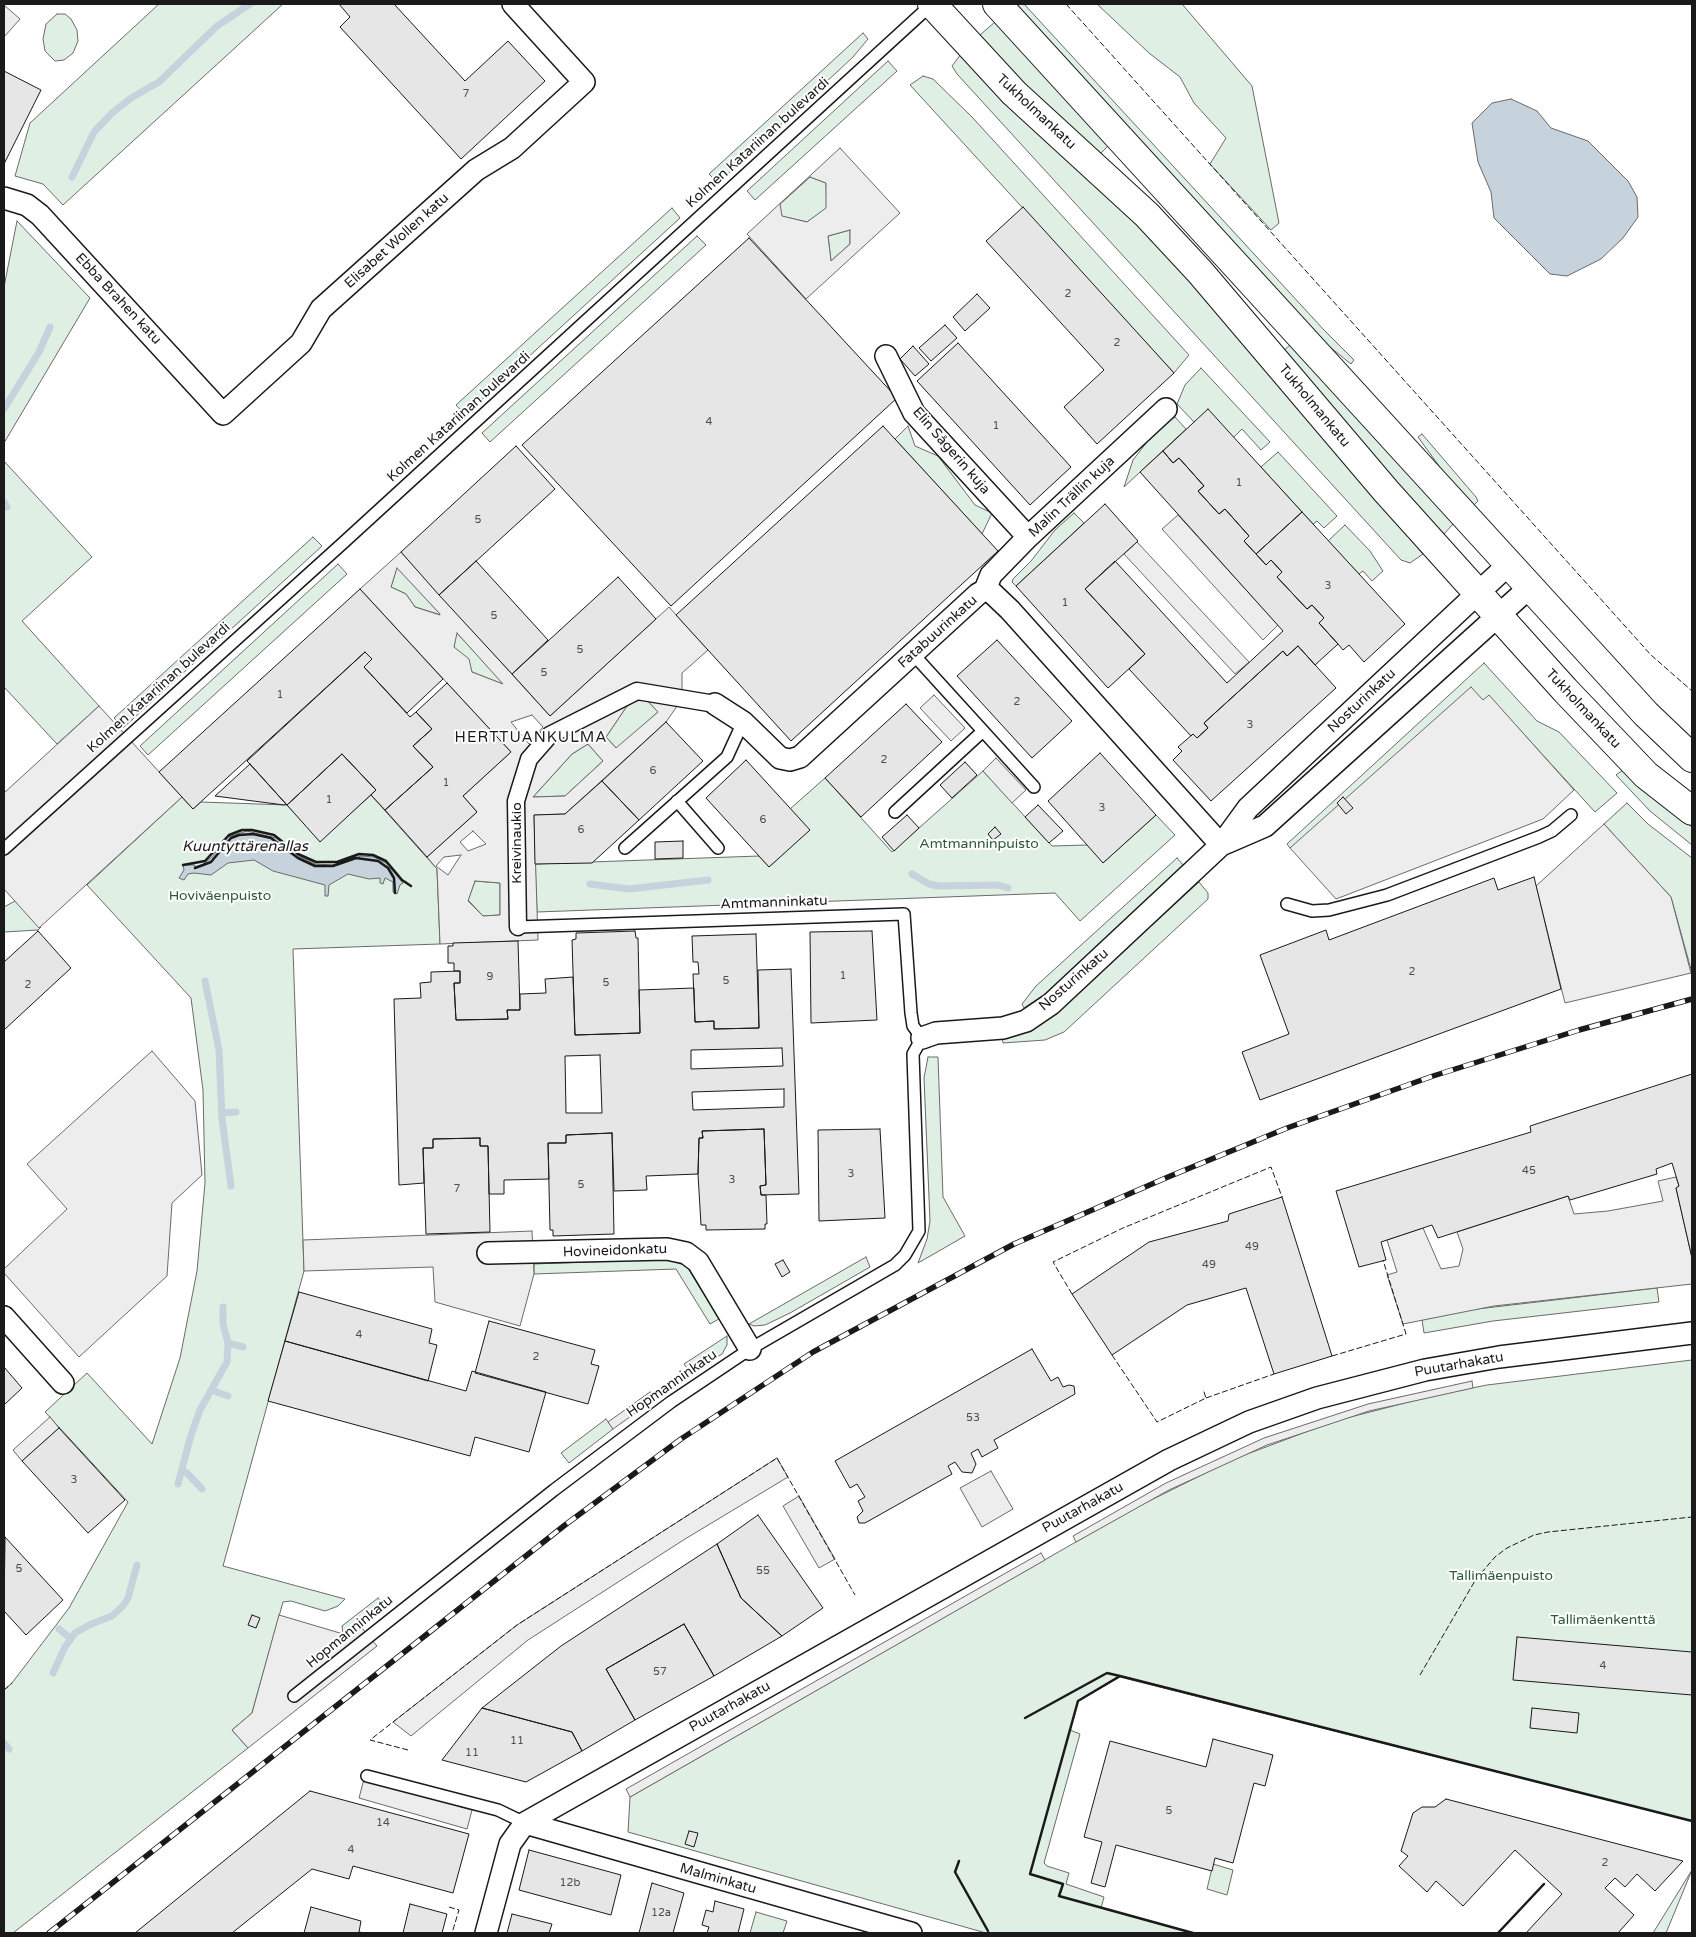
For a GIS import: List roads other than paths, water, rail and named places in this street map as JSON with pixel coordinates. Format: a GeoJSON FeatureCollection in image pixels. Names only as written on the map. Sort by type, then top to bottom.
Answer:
{"type":"FeatureCollection","features":[{"type":"Feature","properties":{"kind":"main road","name":"Tukholmankatu"},"geometry":{"type":"LineString","coordinates":[[932,4],[1014,93],[1147,215],[1498,617],[1646,775],[1692,811]]}},
{"type":"Feature","properties":{"kind":"main road"},"geometry":{"type":"LineString","coordinates":[[997,4],[1646,714],[1692,758]]}},
{"type":"Feature","properties":{"kind":"street","name":"Elisabet Wollen katu"},"geometry":{"type":"LineString","coordinates":[[223,414],[301,343],[321,309],[476,170],[512,148],[584,82],[513,4]]}},
{"type":"Feature","properties":{"kind":"street","name":"Ebba Brahen katu"},"geometry":{"type":"LineString","coordinates":[[4,198],[27,205],[40,215],[223,414]]}},
{"type":"Feature","properties":{"kind":"street","name":"Elin Sågerin kuja"},"geometry":{"type":"LineString","coordinates":[[886,356],[914,413],[1028,537]]}},
{"type":"Feature","properties":{"kind":"street","name":"Malin Trällin kuja"},"geometry":{"type":"LineString","coordinates":[[985,590],[991,575],[1028,537],[1166,409]]}},
{"type":"Feature","properties":{"kind":"street","name":"Nosturinkatu"},"geometry":{"type":"LineString","coordinates":[[922,1038],[936,1033],[1003,1028],[1026,1021],[1051,1004],[1222,845],[1248,808],[1509,564]]}},
{"type":"Feature","properties":{"kind":"street","name":"Nosturinkatu"},"geometry":{"type":"LineString","coordinates":[[1222,845],[1265,826],[1530,587]]}},
{"type":"Feature","properties":{"kind":"street","name":"Fatabuurinkatu"},"geometry":{"type":"LineString","coordinates":[[715,704],[743,722],[780,758],[790,760],[800,757],[985,590],[994,594],[1010,610],[1222,845]]}},
{"type":"Feature","properties":{"kind":"street","name":"Kreivinaukio"},"geometry":{"type":"LineString","coordinates":[[518,927],[516,800],[529,759],[550,735],[637,691],[715,704]]}},
{"type":"Feature","properties":{"kind":"street","name":"Hovineidonkatu"},"geometry":{"type":"LineString","coordinates":[[488,1253],[667,1249],[686,1253],[698,1262],[750,1349]]}},
{"type":"Feature","properties":{"kind":"street"},"geometry":{"type":"LineString","coordinates":[[4,1317],[63,1383]]}},
{"type":"Feature","properties":{"kind":"street","name":"Puutarhakatu"},"geometry":{"type":"LineString","coordinates":[[525,1823],[1169,1460],[1249,1422],[1317,1398],[1425,1370],[1499,1357],[1692,1333]]}},
{"type":"Feature","properties":{"kind":"street"},"geometry":{"type":"LineString","coordinates":[[486,1933],[510,1844],[525,1823]]}},
{"type":"Feature","properties":{"kind":"street","name":"Malminkatu"},"geometry":{"type":"LineString","coordinates":[[525,1823],[911,1933]]}},
{"type":"Feature","properties":{"kind":"lane","name":"Kolmen Katariinan bulevardi"},"geometry":{"type":"LineString","coordinates":[[4,849],[358,530],[932,4]]}},
{"type":"Feature","properties":{"kind":"lane"},"geometry":{"type":"LineString","coordinates":[[913,654],[1034,787]]}},
{"type":"Feature","properties":{"kind":"lane"},"geometry":{"type":"LineString","coordinates":[[625,848],[727,757],[743,722]]}},
{"type":"Feature","properties":{"kind":"lane"},"geometry":{"type":"LineString","coordinates":[[895,812],[983,731]]}},
{"type":"Feature","properties":{"kind":"lane"},"geometry":{"type":"LineString","coordinates":[[677,801],[718,848]]}},
{"type":"Feature","properties":{"kind":"lane"},"geometry":{"type":"LineString","coordinates":[[1287,904],[1312,911],[1329,910],[1387,895],[1540,837],[1552,831],[1571,815]]}},
{"type":"Feature","properties":{"kind":"lane","name":"Amtmanninkatu"},"geometry":{"type":"LineString","coordinates":[[518,927],[904,914],[911,1013],[913,1026],[922,1038]]}},
{"type":"Feature","properties":{"kind":"lane","name":"Hopmanninkatu"},"geometry":{"type":"LineString","coordinates":[[294,1696],[614,1443],[750,1349],[895,1265],[914,1243],[919,1231],[913,1054],[922,1038]]}},
{"type":"Feature","properties":{"kind":"lane"},"geometry":{"type":"LineString","coordinates":[[367,1776],[498,1810],[525,1823]]}},
{"type":"Feature","properties":{"kind":"water"},"geometry":{"type":"Polygon","coordinates":[[[1511,99],[1537,111],[1551,128],[1588,141],[1628,181],[1637,197],[1638,217],[1623,238],[1601,259],[1567,276],[1550,274],[1494,218],[1491,192],[1478,162],[1472,123],[1492,103],[1511,99]]]}},
{"type":"Feature","properties":{"kind":"water","name":"Kuuntyttärenallas"},"geometry":{"type":"Polygon","coordinates":[[[247,831],[276,838],[297,855],[315,864],[332,865],[361,856],[374,857],[386,863],[403,883],[400,885],[397,894],[393,892],[393,882],[385,878],[383,884],[380,883],[380,878],[369,879],[348,874],[329,885],[328,896],[325,896],[325,885],[273,871],[254,860],[228,863],[211,875],[194,873],[188,874],[184,880],[179,878],[184,870],[183,865],[195,865],[195,867],[202,865],[212,857],[228,837],[247,831]]]}},
{"type":"Feature","properties":{"kind":"waterway"},"geometry":{"type":"LineString","coordinates":[[72,177],[94,132],[112,113],[131,98],[159,82],[217,26],[250,4]]}},
{"type":"Feature","properties":{"kind":"waterway"},"geometry":{"type":"LineString","coordinates":[[4,409],[39,352],[50,327]]}},
{"type":"Feature","properties":{"kind":"waterway"},"geometry":{"type":"LineString","coordinates":[[4,502],[7,507]]}},
{"type":"Feature","properties":{"kind":"waterway"},"geometry":{"type":"LineString","coordinates":[[912,874],[929,884],[938,886],[998,885],[1008,888]]}},
{"type":"Feature","properties":{"kind":"waterway"},"geometry":{"type":"LineString","coordinates":[[590,884],[629,889],[708,880]]}},
{"type":"Feature","properties":{"kind":"waterway"},"geometry":{"type":"LineString","coordinates":[[205,981],[219,1050],[222,1119],[231,1186]]}},
{"type":"Feature","properties":{"kind":"waterway"},"geometry":{"type":"LineString","coordinates":[[222,1113],[236,1112]]}},
{"type":"Feature","properties":{"kind":"waterway"},"geometry":{"type":"LineString","coordinates":[[178,1484],[191,1435],[200,1410],[227,1362],[228,1343],[223,1324],[223,1307]]}},
{"type":"Feature","properties":{"kind":"waterway"},"geometry":{"type":"LineString","coordinates":[[228,1343],[243,1347]]}},
{"type":"Feature","properties":{"kind":"waterway"},"geometry":{"type":"LineString","coordinates":[[211,1390],[228,1396]]}},
{"type":"Feature","properties":{"kind":"waterway"},"geometry":{"type":"LineString","coordinates":[[182,1471],[187,1473],[202,1489]]}},
{"type":"Feature","properties":{"kind":"waterway"},"geometry":{"type":"LineString","coordinates":[[53,1673],[65,1647],[75,1633],[112,1616],[123,1606],[128,1598],[137,1565]]}},
{"type":"Feature","properties":{"kind":"waterway"},"geometry":{"type":"LineString","coordinates":[[59,1629],[70,1638]]}},
{"type":"Feature","properties":{"kind":"waterway"},"geometry":{"type":"LineString","coordinates":[[4,1743],[9,1749]]}},
{"type":"Feature","properties":{"kind":"railway"},"geometry":{"type":"LineString","coordinates":[[49,1933],[565,1525],[681,1439],[813,1352],[1014,1244],[1287,1128],[1433,1076],[1579,1030],[1692,999]]}},
{"type":"Feature","properties":{"kind":"district","name":"HERTTUANKULMA"},"geometry":{"type":"Point","coordinates":[531,738]}},
{"type":"Feature","properties":{"kind":"park label","name":"Amtmanninpuisto"},"geometry":{"type":"Point","coordinates":[979,844]}},
{"type":"Feature","properties":{"kind":"park label","name":"Hoviväenpuisto"},"geometry":{"type":"Point","coordinates":[220,896]}},
{"type":"Feature","properties":{"kind":"park label","name":"Tallimäenpuisto"},"geometry":{"type":"Point","coordinates":[1501,1576]}},
{"type":"Feature","properties":{"kind":"park label","name":"Tallimäenkenttä"},"geometry":{"type":"Point","coordinates":[1603,1620]}}]}
